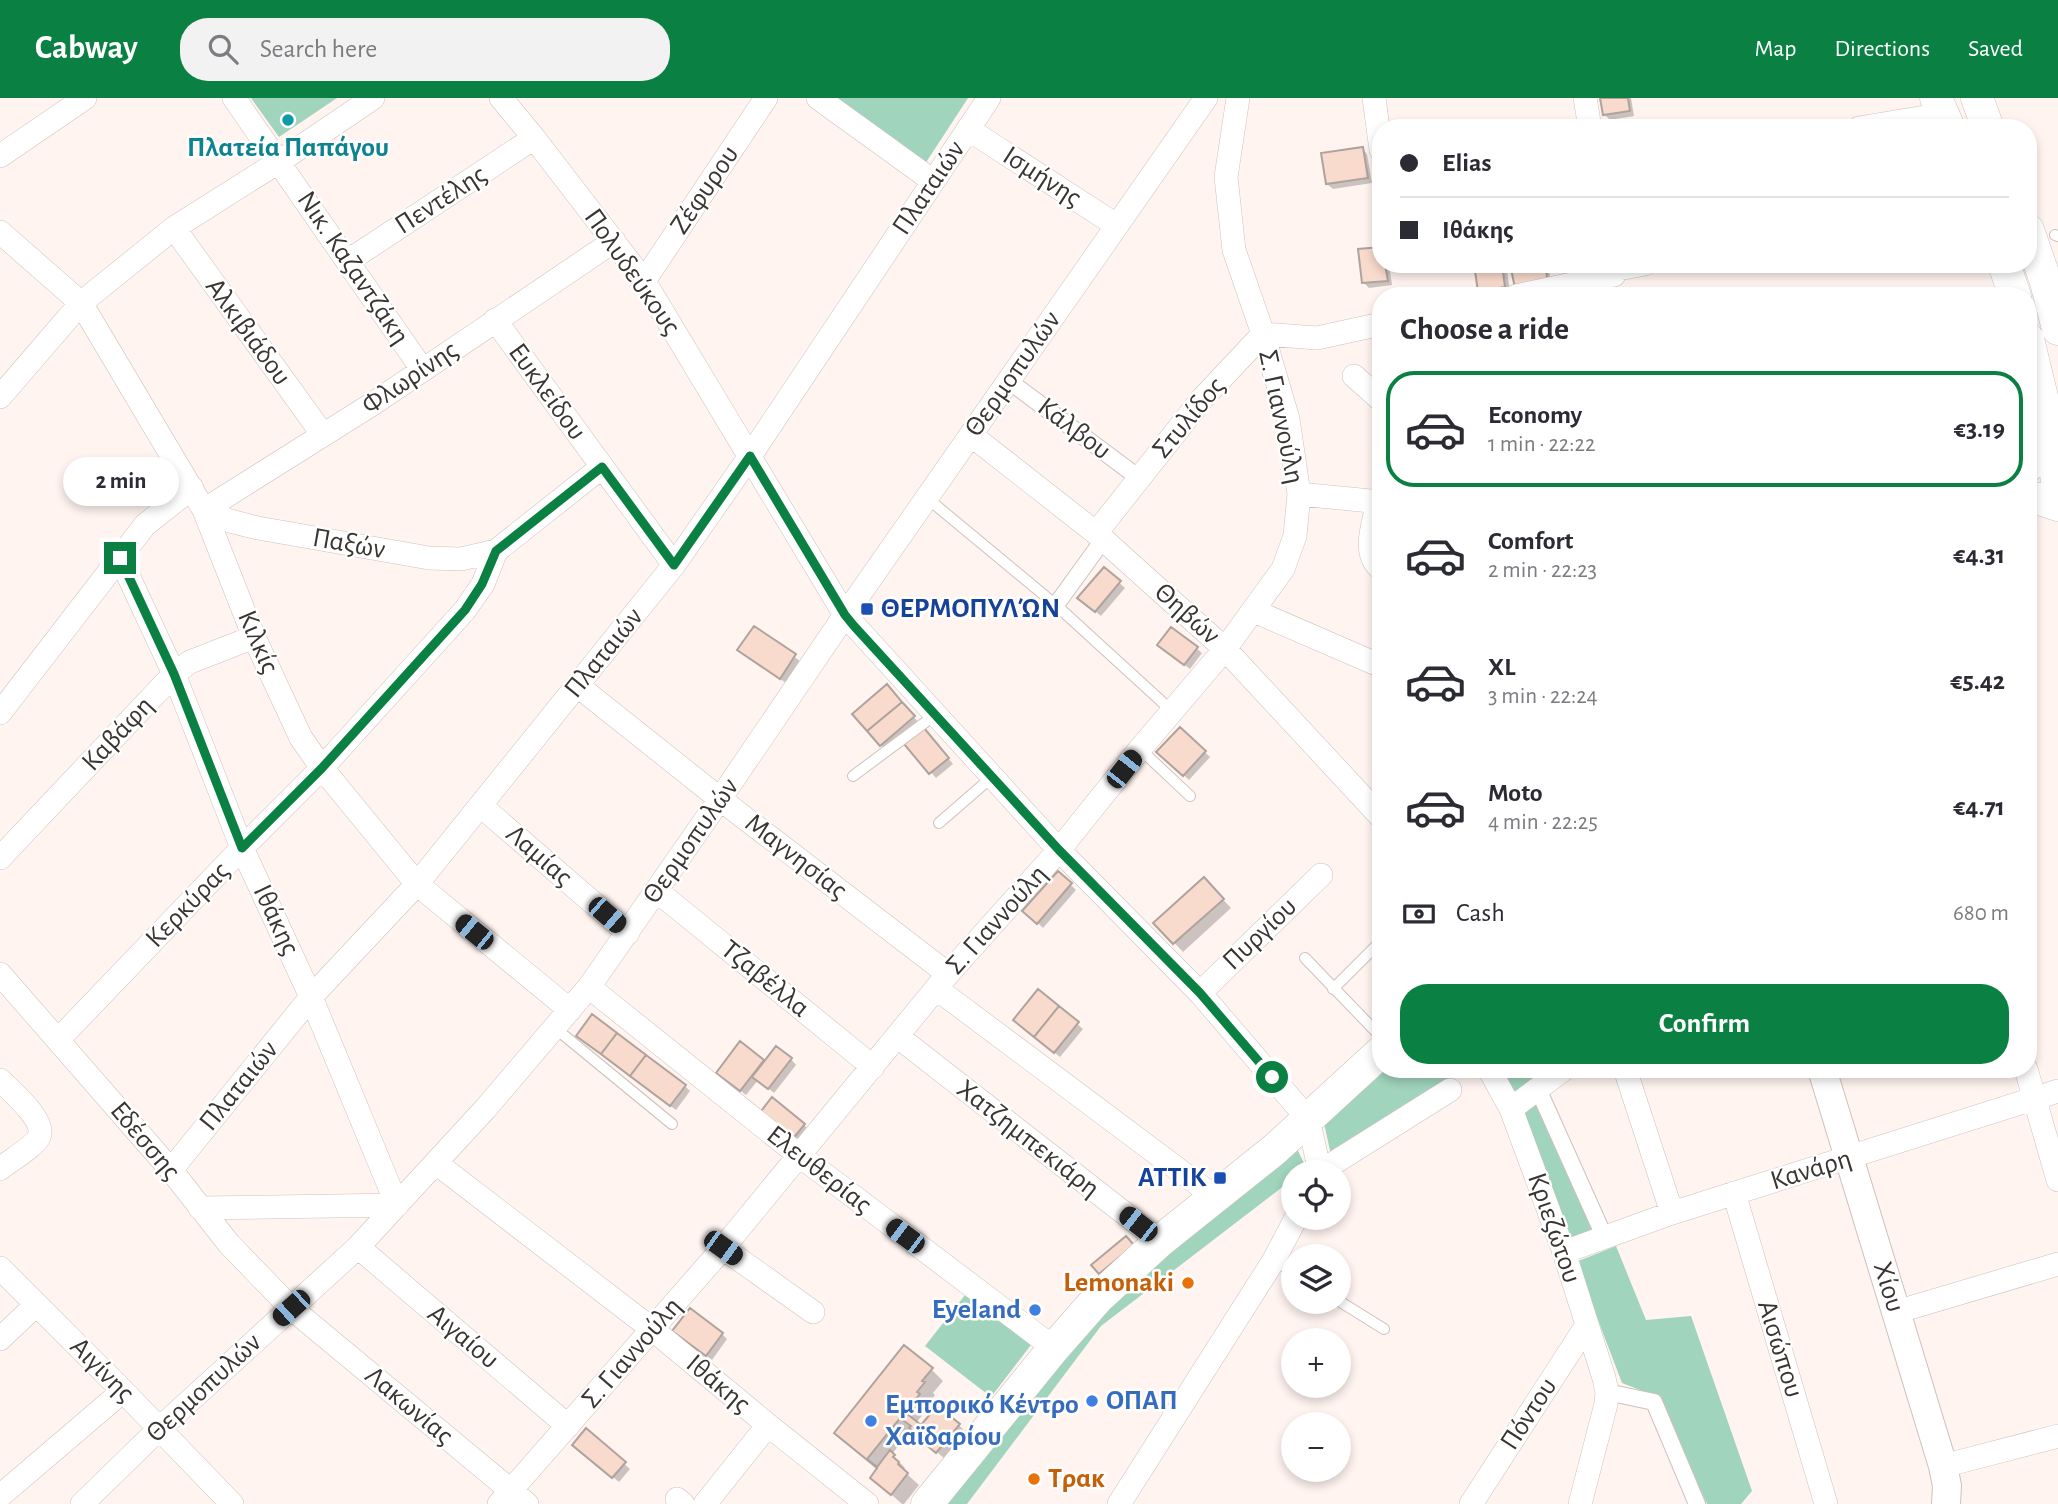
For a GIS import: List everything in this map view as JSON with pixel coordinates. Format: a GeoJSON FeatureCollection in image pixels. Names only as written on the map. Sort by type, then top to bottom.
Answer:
{"type":"FeatureCollection","features":[{"type":"Feature","properties":{"kind":"main road"},"geometry":{"type":"LineString","coordinates":[[1977,98],[1985,119]]}},
{"type":"Feature","properties":{"kind":"main road"},"geometry":{"type":"LineString","coordinates":[[2047,234],[2046,282],[2058,329]]}},
{"type":"Feature","properties":{"kind":"main road"},"geometry":{"type":"LineString","coordinates":[[2037,373],[2055,442],[2058,494]]}},
{"type":"Feature","properties":{"kind":"main road"},"geometry":{"type":"LineString","coordinates":[[2037,458],[2055,442]]}},
{"type":"Feature","properties":{"kind":"main road"},"geometry":{"type":"LineString","coordinates":[[2037,499],[2058,505]]}},
{"type":"Feature","properties":{"kind":"main road"},"geometry":{"type":"LineString","coordinates":[[927,1504],[1054,1348],[1104,1293],[1160,1241],[1257,1164],[1372,1060]]}},
{"type":"Feature","properties":{"kind":"street"},"geometry":{"type":"LineString","coordinates":[[0,156],[85,98]]}},
{"type":"Feature","properties":{"kind":"street","name":"Νικ. Καζαντζάκη"},"geometry":{"type":"LineString","coordinates":[[234,98],[422,369]]}},
{"type":"Feature","properties":{"kind":"street"},"geometry":{"type":"LineString","coordinates":[[0,397],[81,303],[174,228],[373,98]]}},
{"type":"Feature","properties":{"kind":"street","name":"Πολυδεύκους"},"geometry":{"type":"LineString","coordinates":[[501,98],[644,281],[845,615],[1059,850],[1200,993],[1308,1119]]}},
{"type":"Feature","properties":{"kind":"street","name":"Ζέφυρου"},"geometry":{"type":"LineString","coordinates":[[644,281],[766,98]]}},
{"type":"Feature","properties":{"kind":"street"},"geometry":{"type":"LineString","coordinates":[[818,98],[933,181]]}},
{"type":"Feature","properties":{"kind":"street","name":"Πλαταιών"},"geometry":{"type":"LineString","coordinates":[[171,1170],[311,997],[416,884],[481,806],[674,565],[989,98]]}},
{"type":"Feature","properties":{"kind":"street","name":"Θερμοπυλών"},"geometry":{"type":"LineString","coordinates":[[82,1504],[160,1428],[358,1247],[436,1163],[589,987],[1115,225],[1206,98]]}},
{"type":"Feature","properties":{"kind":"street","name":"Σ. Γιαννούλη"},"geometry":{"type":"LineString","coordinates":[[512,1499],[568,1426],[723,1248],[943,982],[1059,850],[1225,649],[1283,569],[1295,536],[1299,494],[1288,419],[1234,250],[1226,177],[1238,98]]}},
{"type":"Feature","properties":{"kind":"street"},"geometry":{"type":"LineString","coordinates":[[1374,98],[1377,119]]}},
{"type":"Feature","properties":{"kind":"street"},"geometry":{"type":"LineString","coordinates":[[1585,98],[1585,119]]}},
{"type":"Feature","properties":{"kind":"street"},"geometry":{"type":"LineString","coordinates":[[1909,119],[1943,113]]}},
{"type":"Feature","properties":{"kind":"street","name":"Ισμήνης"},"geometry":{"type":"LineString","coordinates":[[968,129],[1115,225]]}},
{"type":"Feature","properties":{"kind":"street","name":"Πεντέλης"},"geometry":{"type":"LineString","coordinates":[[348,261],[534,138]]}},
{"type":"Feature","properties":{"kind":"street","name":"Αλκιβιάδου"},"geometry":{"type":"LineString","coordinates":[[174,228],[323,435]]}},
{"type":"Feature","properties":{"kind":"street","name":"Κιλκίς"},"geometry":{"type":"LineString","coordinates":[[0,232],[81,303],[204,510],[254,636],[301,738],[322,768],[416,884],[570,1010]]}},
{"type":"Feature","properties":{"kind":"street","name":"Φλωρίνης"},"geometry":{"type":"LineString","coordinates":[[204,510],[374,404],[614,241]]}},
{"type":"Feature","properties":{"kind":"street"},"geometry":{"type":"LineString","coordinates":[[1561,287],[1615,276]]}},
{"type":"Feature","properties":{"kind":"street","name":"Ευκλείδου"},"geometry":{"type":"LineString","coordinates":[[495,320],[674,565]]}},
{"type":"Feature","properties":{"kind":"street"},"geometry":{"type":"LineString","coordinates":[[1263,334],[1317,338],[1372,326]]}},
{"type":"Feature","properties":{"kind":"street","name":"Στυλίδος"},"geometry":{"type":"LineString","coordinates":[[1056,605],[1139,478],[1202,399],[1263,334]]}},
{"type":"Feature","properties":{"kind":"street"},"geometry":{"type":"LineString","coordinates":[[1354,376],[1372,392]]}},
{"type":"Feature","properties":{"kind":"street","name":"Κάλβου"},"geometry":{"type":"LineString","coordinates":[[1009,381],[1139,478]]}},
{"type":"Feature","properties":{"kind":"street","name":"Θηβών"},"geometry":{"type":"LineString","coordinates":[[971,435],[1100,536],[1225,649],[1372,807]]}},
{"type":"Feature","properties":{"kind":"street","name":"Κερκύρας"},"geometry":{"type":"LineString","coordinates":[[58,1039],[322,768],[465,610],[482,584],[496,551],[602,467]]}},
{"type":"Feature","properties":{"kind":"street"},"geometry":{"type":"LineString","coordinates":[[0,713],[145,526],[192,488]]}},
{"type":"Feature","properties":{"kind":"street"},"geometry":{"type":"LineString","coordinates":[[1299,494],[1372,501]]}},
{"type":"Feature","properties":{"kind":"street","name":"Παξών"},"geometry":{"type":"LineString","coordinates":[[204,510],[230,521],[258,528],[429,558],[461,559],[496,551]]}},
{"type":"Feature","properties":{"kind":"street"},"geometry":{"type":"LineString","coordinates":[[1372,538],[1369,551],[1372,560]]}},
{"type":"Feature","properties":{"kind":"street","name":"Ιθάκης"},"geometry":{"type":"LineString","coordinates":[[120,558],[174,674],[242,848],[311,997],[397,1205]]}},
{"type":"Feature","properties":{"kind":"street"},"geometry":{"type":"LineString","coordinates":[[1254,611],[1372,662]]}},
{"type":"Feature","properties":{"kind":"street","name":"Καβάφη"},"geometry":{"type":"LineString","coordinates":[[0,858],[174,674],[190,662],[254,636]]}},
{"type":"Feature","properties":{"kind":"street","name":"Μαγνησίας"},"geometry":{"type":"LineString","coordinates":[[578,686],[943,982],[1216,1197]]}},
{"type":"Feature","properties":{"kind":"street","name":"Λαμίας"},"geometry":{"type":"LineString","coordinates":[[481,806],[628,933]]}},
{"type":"Feature","properties":{"kind":"street","name":"Πυργίου"},"geometry":{"type":"LineString","coordinates":[[1200,993],[1321,875]]}},
{"type":"Feature","properties":{"kind":"street","name":"Τζαβέλλα"},"geometry":{"type":"LineString","coordinates":[[657,891],[873,1067]]}},
{"type":"Feature","properties":{"kind":"street","name":"Εδέσσης"},"geometry":{"type":"LineString","coordinates":[[0,974],[171,1170],[229,1244],[291,1308]]}},
{"type":"Feature","properties":{"kind":"street","name":"Ελευθερίας"},"geometry":{"type":"LineString","coordinates":[[589,987],[800,1156],[1054,1348]]}},
{"type":"Feature","properties":{"kind":"street","name":"Χατζημπεκιάρη"},"geometry":{"type":"LineString","coordinates":[[897,1036],[1160,1241]]}},
{"type":"Feature","properties":{"kind":"street","name":"Κριεζώτου"},"geometry":{"type":"LineString","coordinates":[[1494,1078],[1511,1109],[1564,1252],[1606,1392]]}},
{"type":"Feature","properties":{"kind":"street"},"geometry":{"type":"LineString","coordinates":[[1511,1109],[1552,1078]]}},
{"type":"Feature","properties":{"kind":"street"},"geometry":{"type":"LineString","coordinates":[[1628,1078],[1672,1213]]}},
{"type":"Feature","properties":{"kind":"street","name":"Χίου"},"geometry":{"type":"LineString","coordinates":[[1825,1078],[1943,1466],[1947,1486],[1946,1504]]}},
{"type":"Feature","properties":{"kind":"street"},"geometry":{"type":"LineString","coordinates":[[2029,1078],[2058,1180]]}},
{"type":"Feature","properties":{"kind":"street"},"geometry":{"type":"LineString","coordinates":[[0,1080],[37,1119],[40,1129],[40,1136],[0,1169]]}},
{"type":"Feature","properties":{"kind":"street"},"geometry":{"type":"LineString","coordinates":[[1538,1089],[1604,1236]]}},
{"type":"Feature","properties":{"kind":"street"},"geometry":{"type":"LineString","coordinates":[[1339,1160],[1450,1090]]}},
{"type":"Feature","properties":{"kind":"street","name":"Κανάρη"},"geometry":{"type":"LineString","coordinates":[[1564,1252],[1672,1213],[2058,1091]]}},
{"type":"Feature","properties":{"kind":"street"},"geometry":{"type":"LineString","coordinates":[[1308,1119],[1317,1160]]}},
{"type":"Feature","properties":{"kind":"street","name":"Ιθάκης"},"geometry":{"type":"LineString","coordinates":[[436,1163],[652,1329],[867,1504]]}},
{"type":"Feature","properties":{"kind":"street","name":"Αισώπου"},"geometry":{"type":"LineString","coordinates":[[1734,1193],[1826,1504]]}},
{"type":"Feature","properties":{"kind":"street"},"geometry":{"type":"LineString","coordinates":[[200,1208],[397,1205]]}},
{"type":"Feature","properties":{"kind":"street","name":"Αιγαίου"},"geometry":{"type":"LineString","coordinates":[[358,1247],[568,1426]]}},
{"type":"Feature","properties":{"kind":"street"},"geometry":{"type":"LineString","coordinates":[[723,1248],[813,1312]]}},
{"type":"Feature","properties":{"kind":"street"},"geometry":{"type":"LineString","coordinates":[[1896,1312],[2058,1264]]}},
{"type":"Feature","properties":{"kind":"street","name":"Αιγίνης"},"geometry":{"type":"LineString","coordinates":[[0,1268],[232,1504]]}},
{"type":"Feature","properties":{"kind":"street"},"geometry":{"type":"LineString","coordinates":[[1119,1504],[1281,1270]]}},
{"type":"Feature","properties":{"kind":"street"},"geometry":{"type":"LineString","coordinates":[[0,1339],[36,1305]]}},
{"type":"Feature","properties":{"kind":"street","name":"Λακωνίας"},"geometry":{"type":"LineString","coordinates":[[291,1308],[512,1499]]}},
{"type":"Feature","properties":{"kind":"street","name":"Πόντου"},"geometry":{"type":"LineString","coordinates":[[1471,1504],[1587,1325]]}},
{"type":"Feature","properties":{"kind":"street"},"geometry":{"type":"LineString","coordinates":[[0,1496],[123,1391]]}},
{"type":"Feature","properties":{"kind":"street"},"geometry":{"type":"LineString","coordinates":[[1580,1504],[1606,1404],[1606,1392],[1654,1402],[1697,1504]]}},
{"type":"Feature","properties":{"kind":"street"},"geometry":{"type":"LineString","coordinates":[[705,1504],[768,1425]]}},
{"type":"Feature","properties":{"kind":"street"},"geometry":{"type":"LineString","coordinates":[[1943,1466],[2058,1436]]}},
{"type":"Feature","properties":{"kind":"lane"},"geometry":{"type":"LineString","coordinates":[[927,498],[1056,605],[1172,711]]}},
{"type":"Feature","properties":{"kind":"lane"},"geometry":{"type":"LineString","coordinates":[[853,776],[935,715]]}},
{"type":"Feature","properties":{"kind":"lane"},"geometry":{"type":"LineString","coordinates":[[1140,749],[1190,796]]}},
{"type":"Feature","properties":{"kind":"lane"},"geometry":{"type":"LineString","coordinates":[[939,823],[992,777]]}},
{"type":"Feature","properties":{"kind":"lane"},"geometry":{"type":"LineString","coordinates":[[1333,989],[1372,950]]}},
{"type":"Feature","properties":{"kind":"lane"},"geometry":{"type":"LineString","coordinates":[[1305,958],[1372,1028]]}},
{"type":"Feature","properties":{"kind":"lane"},"geometry":{"type":"LineString","coordinates":[[555,1028],[672,1124]]}},
{"type":"Feature","properties":{"kind":"lane"},"geometry":{"type":"LineString","coordinates":[[1351,1308],[1384,1329]]}},
{"type":"Feature","properties":{"kind":"green space","name":"Πλατεία Παπάγου"},"geometry":{"type":"Polygon","coordinates":[[[251,98],[337,98],[279,137],[251,98]]]}},
{"type":"Feature","properties":{"kind":"green space"},"geometry":{"type":"Polygon","coordinates":[[[830,98],[968,98],[923,167],[830,98]]]}},
{"type":"Feature","properties":{"kind":"green space"},"geometry":{"type":"Polygon","coordinates":[[[1372,1078],[1451,1078],[1331,1155],[1324,1123],[1372,1078]]]}},
{"type":"Feature","properties":{"kind":"green space"},"geometry":{"type":"Polygon","coordinates":[[[1501,1078],[1541,1078],[1514,1099],[1501,1078]]]}},
{"type":"Feature","properties":{"kind":"green space"},"geometry":{"type":"Polygon","coordinates":[[[1535,1101],[1597,1232],[1569,1244],[1519,1113],[1535,1101]]]}},
{"type":"Feature","properties":{"kind":"green space"},"geometry":{"type":"Polygon","coordinates":[[[1295,1145],[1302,1160],[1281,1160],[1281,1188],[1101,1326],[967,1504],[937,1504],[1090,1319],[1295,1145]]]}},
{"type":"Feature","properties":{"kind":"green space"},"geometry":{"type":"Polygon","coordinates":[[[1616,1246],[1646,1320],[1691,1316],[1752,1491],[1741,1504],[1707,1504],[1658,1397],[1622,1383],[1576,1262],[1616,1246]]]}},
{"type":"Feature","properties":{"kind":"green space"},"geometry":{"type":"Polygon","coordinates":[[[969,1290],[1034,1341],[991,1397],[925,1346],[969,1290]]]}},
{"type":"Feature","properties":{"kind":"building"},"geometry":{"type":"Polygon","coordinates":[[[1600,98],[1628,98],[1630,111],[1603,115],[1600,98]]]}},
{"type":"Feature","properties":{"kind":"building"},"geometry":{"type":"Polygon","coordinates":[[[1363,147],[1368,178],[1326,184],[1321,153],[1363,147]]]}},
{"type":"Feature","properties":{"kind":"building"},"geometry":{"type":"Polygon","coordinates":[[[1372,248],[1372,273],[1387,273],[1388,281],[1362,283],[1358,249],[1372,248]]]}},
{"type":"Feature","properties":{"kind":"building"},"geometry":{"type":"Polygon","coordinates":[[[1475,273],[1503,273],[1505,287],[1477,287],[1475,273]]]}},
{"type":"Feature","properties":{"kind":"building"},"geometry":{"type":"Polygon","coordinates":[[[1512,273],[1546,273],[1548,283],[1515,287],[1512,273]]]}},
{"type":"Feature","properties":{"kind":"building"},"geometry":{"type":"Polygon","coordinates":[[[1104,567],[1121,581],[1095,612],[1077,598],[1104,567]]]}},
{"type":"Feature","properties":{"kind":"building"},"geometry":{"type":"Polygon","coordinates":[[[754,626],[796,654],[780,679],[737,650],[754,626]]]}},
{"type":"Feature","properties":{"kind":"building"},"geometry":{"type":"Polygon","coordinates":[[[1171,627],[1198,647],[1184,665],[1157,645],[1171,627]]]}},
{"type":"Feature","properties":{"kind":"building"},"geometry":{"type":"Polygon","coordinates":[[[887,684],[902,702],[867,731],[852,714],[887,684]]]}},
{"type":"Feature","properties":{"kind":"building"},"geometry":{"type":"Polygon","coordinates":[[[902,702],[915,716],[880,746],[867,731],[902,702]]]}},
{"type":"Feature","properties":{"kind":"building"},"geometry":{"type":"Polygon","coordinates":[[[1180,727],[1206,751],[1183,776],[1156,752],[1180,727]]]}},
{"type":"Feature","properties":{"kind":"building"},"geometry":{"type":"Polygon","coordinates":[[[924,728],[949,758],[929,774],[904,744],[924,728]]]}},
{"type":"Feature","properties":{"kind":"building"},"geometry":{"type":"Polygon","coordinates":[[[1058,871],[1072,883],[1037,924],[1022,911],[1058,871]]]}},
{"type":"Feature","properties":{"kind":"building"},"geometry":{"type":"Polygon","coordinates":[[[1204,877],[1224,899],[1173,944],[1153,923],[1204,877]]]}},
{"type":"Feature","properties":{"kind":"building"},"geometry":{"type":"Polygon","coordinates":[[[1038,989],[1059,1006],[1034,1037],[1013,1020],[1038,989]]]}},
{"type":"Feature","properties":{"kind":"building"},"geometry":{"type":"Polygon","coordinates":[[[1059,1006],[1079,1022],[1054,1053],[1034,1037],[1059,1006]]]}},
{"type":"Feature","properties":{"kind":"building"},"geometry":{"type":"Polygon","coordinates":[[[592,1014],[617,1033],[601,1054],[576,1036],[592,1014]]]}},
{"type":"Feature","properties":{"kind":"building"},"geometry":{"type":"Polygon","coordinates":[[[617,1033],[646,1055],[630,1076],[601,1054],[617,1033]]]}},
{"type":"Feature","properties":{"kind":"building"},"geometry":{"type":"Polygon","coordinates":[[[740,1041],[764,1060],[740,1091],[716,1073],[740,1041]]]}},
{"type":"Feature","properties":{"kind":"building"},"geometry":{"type":"Polygon","coordinates":[[[776,1046],[792,1058],[768,1089],[752,1077],[776,1046]]]}},
{"type":"Feature","properties":{"kind":"building"},"geometry":{"type":"Polygon","coordinates":[[[646,1055],[686,1085],[670,1106],[630,1076],[646,1055]]]}},
{"type":"Feature","properties":{"kind":"building"},"geometry":{"type":"Polygon","coordinates":[[[772,1097],[805,1124],[791,1141],[758,1115],[772,1097]]]}},
{"type":"Feature","properties":{"kind":"building"},"geometry":{"type":"Polygon","coordinates":[[[1126,1236],[1134,1245],[1099,1274],[1091,1265],[1126,1236]]]}},
{"type":"Feature","properties":{"kind":"building"},"geometry":{"type":"Polygon","coordinates":[[[690,1308],[723,1333],[706,1356],[672,1331],[690,1308]]]}},
{"type":"Feature","properties":{"kind":"building","name":"Εμπορικό Κέντρο Χαϊδαρίου"},"geometry":{"type":"Polygon","coordinates":[[[904,1345],[933,1368],[922,1381],[925,1382],[917,1392],[920,1394],[905,1412],[921,1425],[937,1406],[960,1424],[936,1453],[900,1418],[867,1459],[877,1467],[890,1450],[898,1464],[908,1473],[891,1495],[870,1478],[877,1468],[834,1433],[904,1345]]]}},
{"type":"Feature","properties":{"kind":"building"},"geometry":{"type":"Polygon","coordinates":[[[586,1428],[626,1462],[612,1478],[572,1445],[586,1428]]]}},
{"type":"Feature","properties":{"kind":"place","name":"Πλατεία Παπάγου"},"geometry":{"type":"Point","coordinates":[288,120]}},
{"type":"Feature","properties":{"kind":"place","name":"ΘΕΡΜΟΠΥΛΏΝ"},"geometry":{"type":"Point","coordinates":[867,609]}},
{"type":"Feature","properties":{"kind":"place","name":"ΑΤΤΙΚ"},"geometry":{"type":"Point","coordinates":[1220,1178]}},
{"type":"Feature","properties":{"kind":"place","name":"Lemonaki"},"geometry":{"type":"Point","coordinates":[1188,1283]}},
{"type":"Feature","properties":{"kind":"place","name":"Eyeland"},"geometry":{"type":"Point","coordinates":[1035,1310]}},
{"type":"Feature","properties":{"kind":"place","name":"ΟΠΑΠ"},"geometry":{"type":"Point","coordinates":[1092,1401]}},
{"type":"Feature","properties":{"kind":"place","name":"Εμπορικό Κέντρο Χαϊδαρίου"},"geometry":{"type":"Point","coordinates":[871,1421]}},
{"type":"Feature","properties":{"kind":"place","name":"Τρακ"},"geometry":{"type":"Point","coordinates":[1034,1479]}},
{"type":"Feature","properties":{"kind":"route"},"geometry":{"type":"LineString","coordinates":[[120,558],[174,674],[242,848],[322,768],[465,610],[482,584],[496,551],[602,467],[674,565],[750,456],[854,626],[1059,850],[1200,993],[1272,1077]]}}]}
